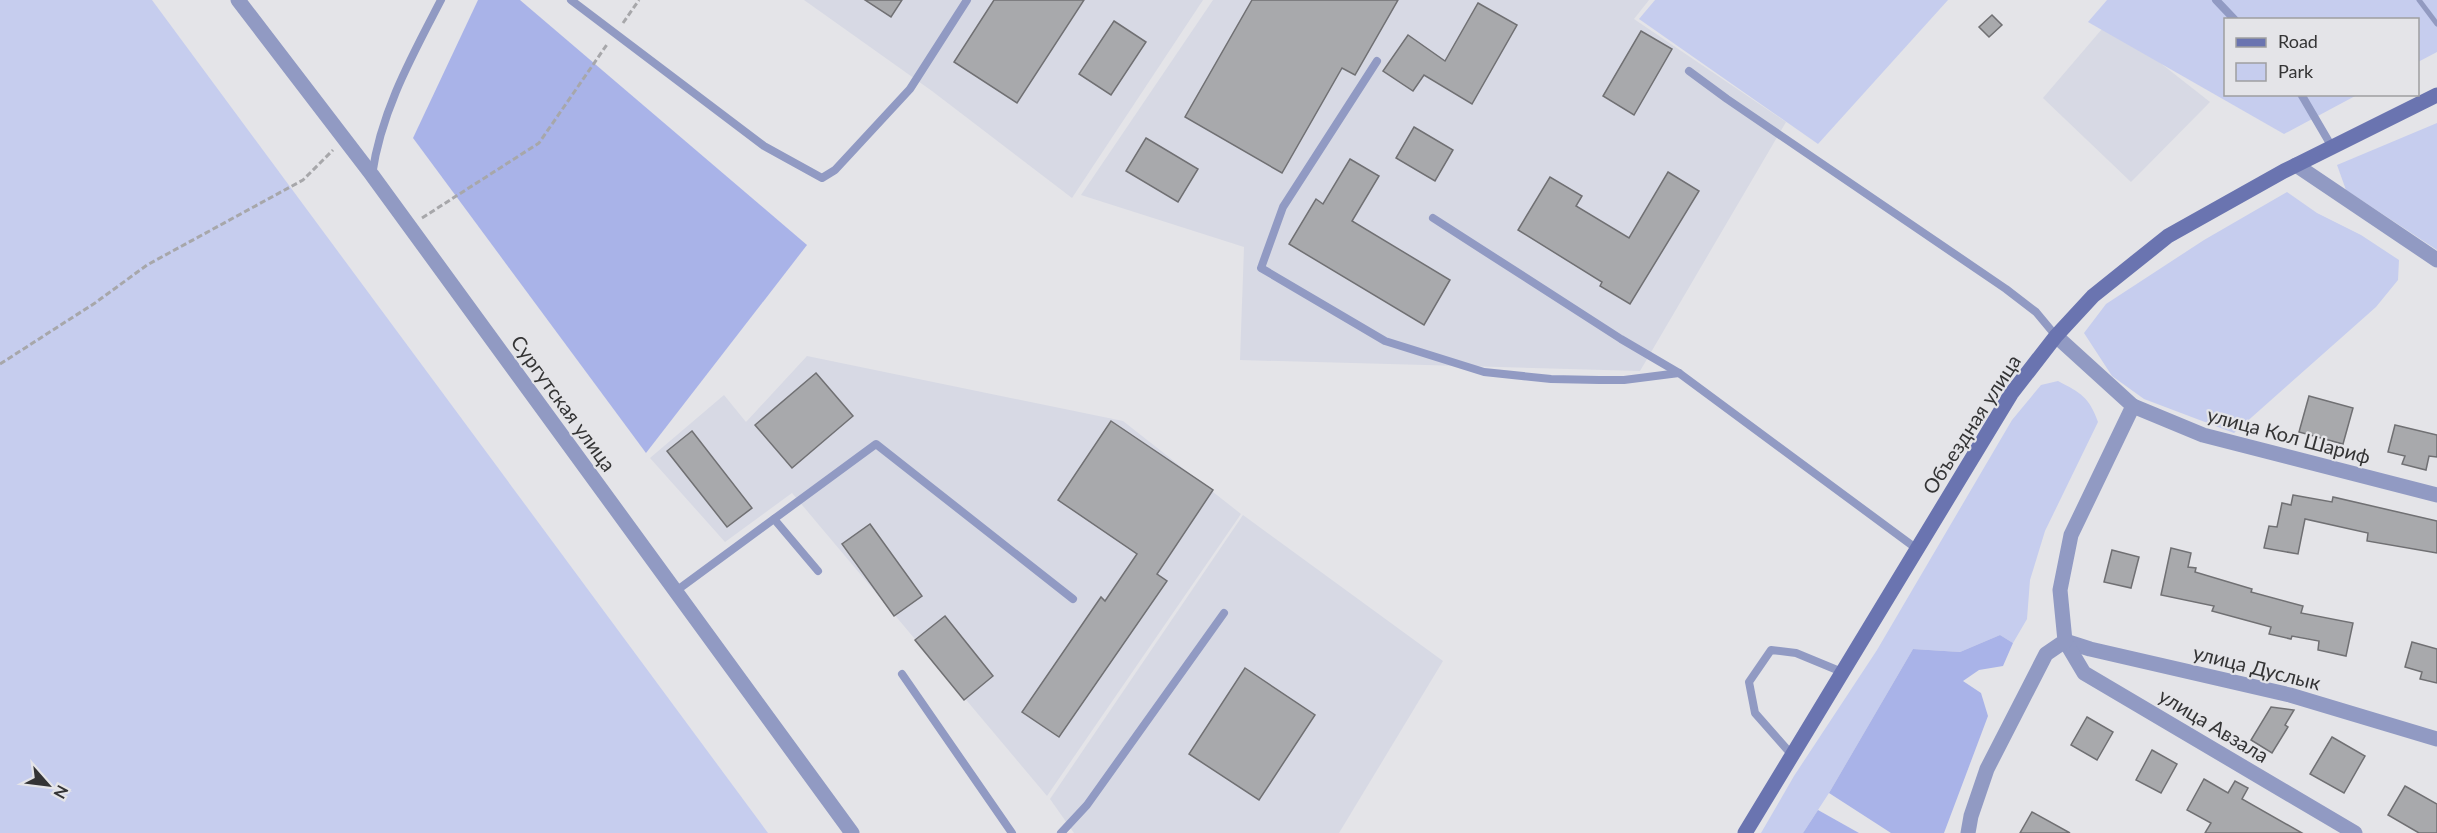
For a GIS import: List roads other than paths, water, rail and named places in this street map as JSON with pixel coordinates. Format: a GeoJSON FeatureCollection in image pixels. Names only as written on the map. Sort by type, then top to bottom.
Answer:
{"type":"FeatureCollection","features":[{"type":"Feature","properties":{"kind":"main road","name":"Объездная улица"},"geometry":{"type":"LineString","coordinates":[[1745,833],[2011,393],[2056,336],[2093,296],[2168,236],[2296,165],[2437,95]]}},
{"type":"Feature","properties":{"kind":"street","name":"Сургутская улица"},"geometry":{"type":"LineString","coordinates":[[238,0],[372,175],[852,833]]}},
{"type":"Feature","properties":{"kind":"street"},"geometry":{"type":"LineString","coordinates":[[2296,165],[2437,260]]}},
{"type":"Feature","properties":{"kind":"street","name":"улица Кол Шариф"},"geometry":{"type":"LineString","coordinates":[[2056,336],[2133,406],[2203,435],[2437,495]]}},
{"type":"Feature","properties":{"kind":"street"},"geometry":{"type":"LineString","coordinates":[[2046,654],[2065,641],[2060,590],[2071,535],[2133,406]]}},
{"type":"Feature","properties":{"kind":"street"},"geometry":{"type":"LineString","coordinates":[[1968,833],[1971,816],[1987,769],[2046,654],[2062,609]]}},
{"type":"Feature","properties":{"kind":"street","name":"улица Дуслык"},"geometry":{"type":"LineString","coordinates":[[2065,641],[2090,649],[2290,695],[2437,739]]}},
{"type":"Feature","properties":{"kind":"street","name":"улица Авзала"},"geometry":{"type":"LineString","coordinates":[[2065,641],[2084,673],[2355,833]]}},
{"type":"Feature","properties":{"kind":"lane"},"geometry":{"type":"LineString","coordinates":[[372,175],[376,146],[398,84],[441,0]]}},
{"type":"Feature","properties":{"kind":"lane"},"geometry":{"type":"LineString","coordinates":[[571,0],[764,146],[822,178],[836,170],[910,89],[967,0]]}},
{"type":"Feature","properties":{"kind":"lane"},"geometry":{"type":"LineString","coordinates":[[2216,0],[2233,18]]}},
{"type":"Feature","properties":{"kind":"lane"},"geometry":{"type":"LineString","coordinates":[[1377,61],[1282,207],[1261,268],[1384,341],[1484,372],[1551,379],[1599,380],[1624,380],[1680,373]]}},
{"type":"Feature","properties":{"kind":"lane"},"geometry":{"type":"LineString","coordinates":[[1689,71],[1998,282],[2036,312],[2056,336]]}},
{"type":"Feature","properties":{"kind":"lane"},"geometry":{"type":"LineString","coordinates":[[2302,96],[2332,147]]}},
{"type":"Feature","properties":{"kind":"lane"},"geometry":{"type":"LineString","coordinates":[[1433,218],[1621,339],[1680,373],[1917,549]]}},
{"type":"Feature","properties":{"kind":"lane"},"geometry":{"type":"LineString","coordinates":[[676,591],[876,444],[1072,599]]}},
{"type":"Feature","properties":{"kind":"lane"},"geometry":{"type":"LineString","coordinates":[[774,519],[818,571]]}},
{"type":"Feature","properties":{"kind":"lane"},"geometry":{"type":"LineString","coordinates":[[1061,833],[1087,805],[1224,613]]}},
{"type":"Feature","properties":{"kind":"lane"},"geometry":{"type":"LineString","coordinates":[[1792,755],[1755,713],[1749,682],[1771,650],[1796,653],[1842,672]]}},
{"type":"Feature","properties":{"kind":"lane"},"geometry":{"type":"LineString","coordinates":[[902,674],[1012,833]]}},
{"type":"Feature","properties":{"kind":"waterway"},"geometry":{"type":"LineString","coordinates":[[2419,0],[2437,24]]}}]}
